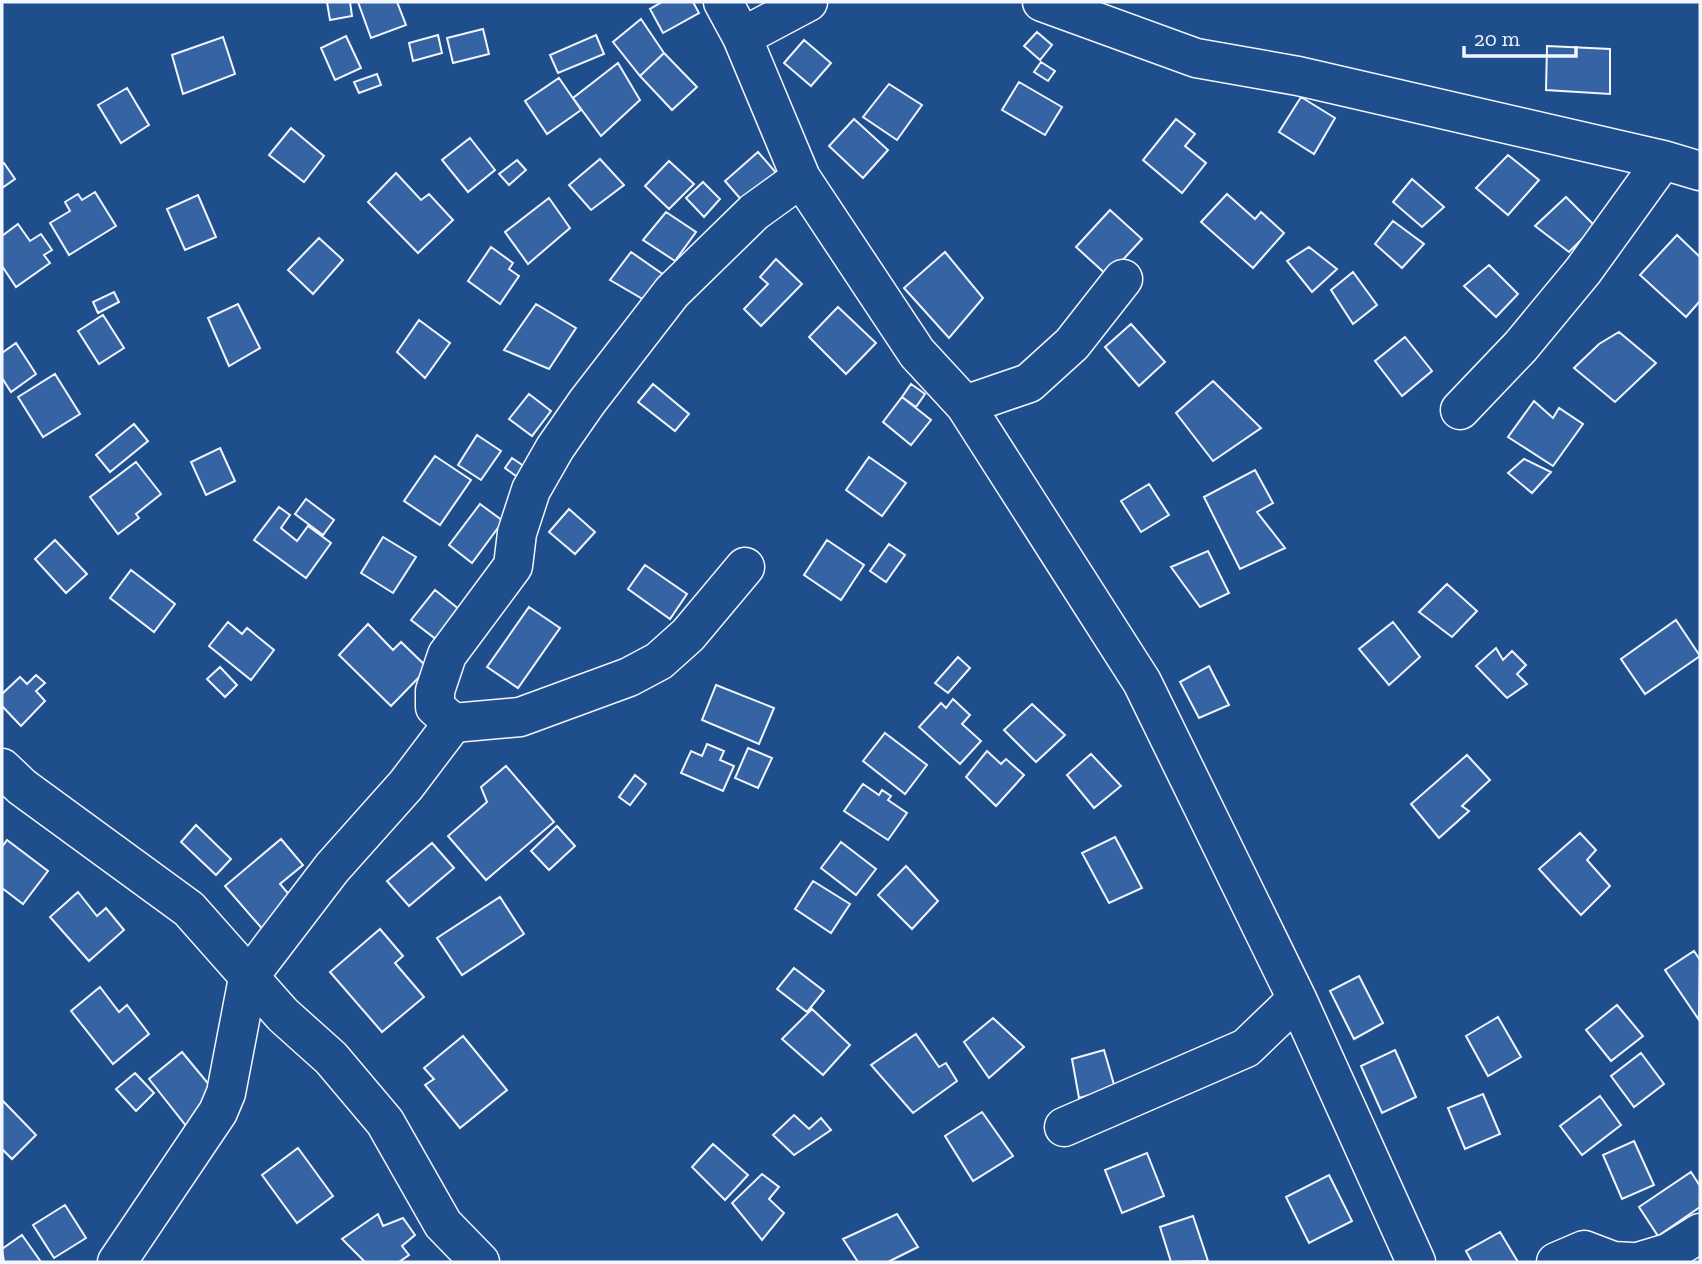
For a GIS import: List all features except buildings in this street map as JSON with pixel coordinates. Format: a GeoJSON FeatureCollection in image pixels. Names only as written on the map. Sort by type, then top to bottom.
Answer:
{"type":"FeatureCollection","features":[{"type":"Feature","properties":{"kind":"street"},"geometry":{"type":"LineString","coordinates":[[723,2],[742,37],[801,177],[918,353],[965,405],[1142,681],[1297,999],[1416,1262]]}},
{"type":"Feature","properties":{"kind":"street"},"geometry":{"type":"LineString","coordinates":[[742,37],[808,2]]}},
{"type":"Feature","properties":{"kind":"street"},"geometry":{"type":"LineString","coordinates":[[1042,2],[1196,58],[1298,76],[1663,160],[1700,171]]}},
{"type":"Feature","properties":{"kind":"street"},"geometry":{"type":"LineString","coordinates":[[1460,410],[1521,345],[1583,271],[1663,160]]}},
{"type":"Feature","properties":{"kind":"street"},"geometry":{"type":"LineString","coordinates":[[744,567],[688,635],[659,661],[639,672],[520,717],[453,723],[435,707],[435,691],[455,642],[513,566],[517,533],[531,490],[587,401],[672,292],[754,212],[801,177]]}},
{"type":"Feature","properties":{"kind":"street"},"geometry":{"type":"LineString","coordinates":[[965,405],[1029,383],[1072,345],[1123,279]]}},
{"type":"Feature","properties":{"kind":"street"},"geometry":{"type":"LineString","coordinates":[[117,1262],[218,1112],[226,1093],[248,978],[332,869],[406,785],[453,723]]}},
{"type":"Feature","properties":{"kind":"street"},"geometry":{"type":"LineString","coordinates":[[2,768],[22,787],[189,909],[282,1015],[331,1058],[385,1122],[443,1224],[480,1262]]}},
{"type":"Feature","properties":{"kind":"street"},"geometry":{"type":"LineString","coordinates":[[1064,1127],[1246,1048],[1297,999]]}},
{"type":"Feature","properties":{"kind":"street"},"geometry":{"type":"LineString","coordinates":[[1638,1262],[1668,1252],[1700,1233]]}},
{"type":"Feature","properties":{"kind":"street"},"geometry":{"type":"LineString","coordinates":[[1556,1262],[1584,1250],[1613,1261],[1632,1262]]}}]}
